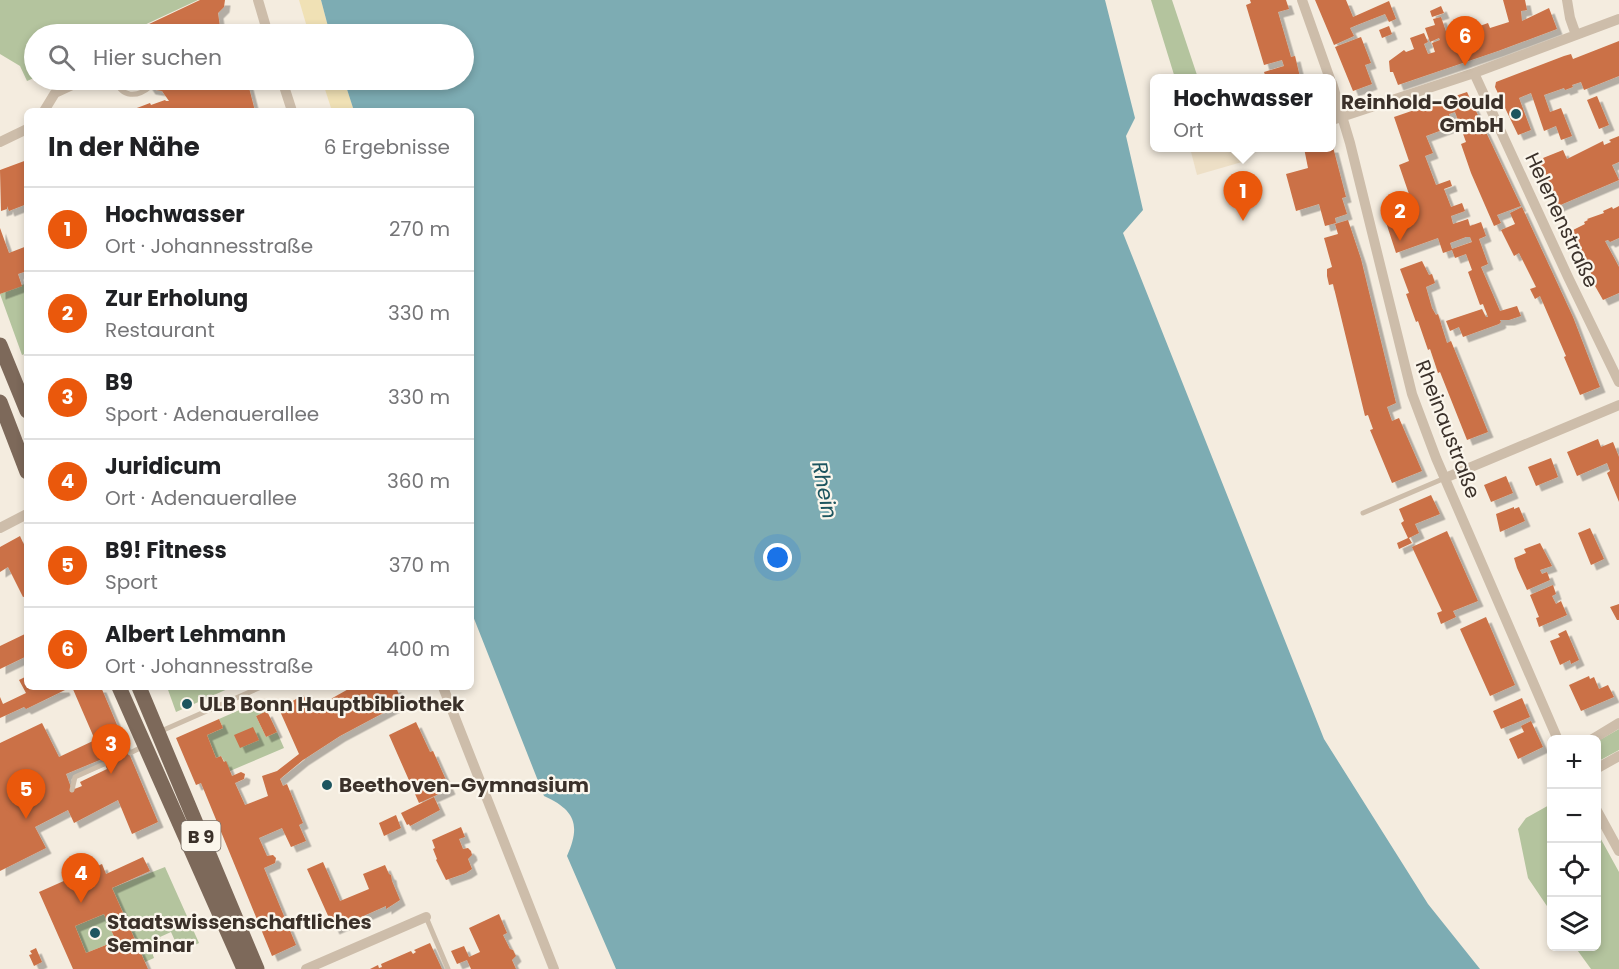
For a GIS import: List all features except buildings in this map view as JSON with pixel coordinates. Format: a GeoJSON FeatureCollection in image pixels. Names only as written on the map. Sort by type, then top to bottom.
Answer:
{"type":"FeatureCollection","features":[{"type":"Feature","properties":{"kind":"main road"},"geometry":{"type":"LineString","coordinates":[[0,345],[24,404]]}},
{"type":"Feature","properties":{"kind":"main road"},"geometry":{"type":"LineString","coordinates":[[0,402],[24,464]]}},
{"type":"Feature","properties":{"kind":"main road","name":"B 9"},"geometry":{"type":"LineString","coordinates":[[120,690],[243,969]]}},
{"type":"Feature","properties":{"kind":"main road","name":"B 9"},"geometry":{"type":"LineString","coordinates":[[140,690],[257,969]]}},
{"type":"Feature","properties":{"kind":"street"},"geometry":{"type":"LineString","coordinates":[[258,0],[265,24]]}},
{"type":"Feature","properties":{"kind":"street"},"geometry":{"type":"LineString","coordinates":[[1302,0],[1329,74]]}},
{"type":"Feature","properties":{"kind":"street"},"geometry":{"type":"LineString","coordinates":[[1568,0],[1570,18],[1576,35]]}},
{"type":"Feature","properties":{"kind":"street"},"geometry":{"type":"LineString","coordinates":[[1336,119],[1474,73],[1619,19]]}},
{"type":"Feature","properties":{"kind":"street","name":"Helenenstraße"},"geometry":{"type":"LineString","coordinates":[[1474,73],[1619,382]]}},
{"type":"Feature","properties":{"kind":"street"},"geometry":{"type":"LineString","coordinates":[[46,108],[55,93],[61,90]]}},
{"type":"Feature","properties":{"kind":"street"},"geometry":{"type":"LineString","coordinates":[[285,90],[291,108]]}},
{"type":"Feature","properties":{"kind":"street","name":"Rheinaustraße"},"geometry":{"type":"LineString","coordinates":[[1336,95],[1344,118],[1404,369],[1423,425],[1556,735]]}},
{"type":"Feature","properties":{"kind":"street"},"geometry":{"type":"LineString","coordinates":[[0,142],[24,130]]}},
{"type":"Feature","properties":{"kind":"street"},"geometry":{"type":"LineString","coordinates":[[1445,478],[1619,405]]}},
{"type":"Feature","properties":{"kind":"street"},"geometry":{"type":"LineString","coordinates":[[0,528],[24,516]]}},
{"type":"Feature","properties":{"kind":"street"},"geometry":{"type":"LineString","coordinates":[[444,690],[554,969]]}},
{"type":"Feature","properties":{"kind":"street"},"geometry":{"type":"LineString","coordinates":[[1599,735],[1619,723]]}},
{"type":"Feature","properties":{"kind":"street"},"geometry":{"type":"LineString","coordinates":[[1601,766],[1619,756]]}},
{"type":"Feature","properties":{"kind":"street"},"geometry":{"type":"LineString","coordinates":[[1601,818],[1619,851]]}},
{"type":"Feature","properties":{"kind":"street"},"geometry":{"type":"LineString","coordinates":[[306,969],[426,917]]}},
{"type":"Feature","properties":{"kind":"lane"},"geometry":{"type":"LineString","coordinates":[[122,90],[130,95],[137,95],[145,90]]}},
{"type":"Feature","properties":{"kind":"lane"},"geometry":{"type":"LineString","coordinates":[[1364,513],[1445,478]]}},
{"type":"Feature","properties":{"kind":"lane"},"geometry":{"type":"LineString","coordinates":[[158,733],[254,690]]}},
{"type":"Feature","properties":{"kind":"lane"},"geometry":{"type":"LineString","coordinates":[[130,753],[145,746]]}},
{"type":"Feature","properties":{"kind":"lane"},"geometry":{"type":"LineString","coordinates":[[72,790],[75,777],[104,764]]}},
{"type":"Feature","properties":{"kind":"lane"},"geometry":{"type":"LineString","coordinates":[[426,917],[448,969]]}},
{"type":"Feature","properties":{"kind":"green space"},"geometry":{"type":"Polygon","coordinates":[[[0,0],[198,0],[146,24],[24,24],[24,75],[20,66],[0,54],[0,0]]]}},
{"type":"Feature","properties":{"kind":"green space"},"geometry":{"type":"Polygon","coordinates":[[[1151,0],[1172,0],[1197,74],[1174,74],[1151,0]]]}},
{"type":"Feature","properties":{"kind":"green space"},"geometry":{"type":"Polygon","coordinates":[[[24,284],[24,354],[22,355],[0,294],[24,284]]]}},
{"type":"Feature","properties":{"kind":"green space"},"geometry":{"type":"Polygon","coordinates":[[[168,690],[225,690],[176,712],[168,690]]]}},
{"type":"Feature","properties":{"kind":"green space"},"geometry":{"type":"Polygon","coordinates":[[[262,700],[267,711],[256,716],[266,737],[277,732],[284,748],[230,771],[221,756],[216,758],[207,735],[223,728],[219,719],[262,700]]]}},
{"type":"Feature","properties":{"kind":"green space"},"geometry":{"type":"Polygon","coordinates":[[[1619,729],[1619,750],[1601,760],[1601,739],[1619,729]]]}},
{"type":"Feature","properties":{"kind":"green space"},"geometry":{"type":"Polygon","coordinates":[[[1547,806],[1547,906],[1528,878],[1518,829],[1526,818],[1547,806]]]}},
{"type":"Feature","properties":{"kind":"green space"},"geometry":{"type":"Polygon","coordinates":[[[1601,839],[1619,872],[1619,969],[1591,969],[1578,951],[1601,951],[1601,839]]]}},
{"type":"Feature","properties":{"kind":"green space"},"geometry":{"type":"Polygon","coordinates":[[[165,867],[199,943],[180,952],[171,932],[160,937],[161,942],[150,947],[154,958],[145,962],[112,888],[165,867]]]}},
{"type":"Feature","properties":{"kind":"green space"},"geometry":{"type":"Polygon","coordinates":[[[104,914],[116,941],[86,953],[75,926],[104,914]]]}},
{"type":"Feature","properties":{"kind":"sand"},"geometry":{"type":"Polygon","coordinates":[[[299,0],[321,0],[327,24],[306,24],[299,0]]]}},
{"type":"Feature","properties":{"kind":"sand"},"geometry":{"type":"Polygon","coordinates":[[[325,90],[347,90],[353,108],[331,108],[325,90]]]}},
{"type":"Feature","properties":{"kind":"shaded area"},"geometry":{"type":"Polygon","coordinates":[[[1191,152],[1239,152],[1242,162],[1197,175],[1191,152]]]}},
{"type":"Feature","properties":{"kind":"water","name":"Rhein"},"geometry":{"type":"Polygon","coordinates":[[[321,0],[1105,0],[1135,118],[1126,136],[1143,210],[1123,233],[1324,739],[1428,904],[1480,969],[616,969],[567,856],[574,836],[572,820],[563,807],[544,796],[474,619],[474,108],[353,108],[347,90],[474,90],[474,24],[327,24],[321,0]]]}},
{"type":"Feature","properties":{"kind":"place","name":"Albert Lehmann"},"geometry":{"type":"Point","coordinates":[1465,66]}},
{"type":"Feature","properties":{"kind":"place","name":"Reinhold-Gould GmbH"},"geometry":{"type":"Point","coordinates":[1516,114]}},
{"type":"Feature","properties":{"kind":"place","name":"Hochwasser"},"geometry":{"type":"Point","coordinates":[1243,221]}},
{"type":"Feature","properties":{"kind":"place","name":"Zur Erholung"},"geometry":{"type":"Point","coordinates":[1400,241]}},
{"type":"Feature","properties":{"kind":"place","name":"ULB Bonn Hauptbibliothek"},"geometry":{"type":"Point","coordinates":[187,704]}},
{"type":"Feature","properties":{"kind":"place","name":"B9"},"geometry":{"type":"Point","coordinates":[111,774]}},
{"type":"Feature","properties":{"kind":"place","name":"Beethoven-Gymnasium"},"geometry":{"type":"Point","coordinates":[327,785]}},
{"type":"Feature","properties":{"kind":"place","name":"B9! Fitness"},"geometry":{"type":"Point","coordinates":[26,819]}},
{"type":"Feature","properties":{"kind":"place","name":"Juridicum"},"geometry":{"type":"Point","coordinates":[81,903]}},
{"type":"Feature","properties":{"kind":"place","name":"Staatswissenschaftliches Seminar"},"geometry":{"type":"Point","coordinates":[95,933]}}]}
